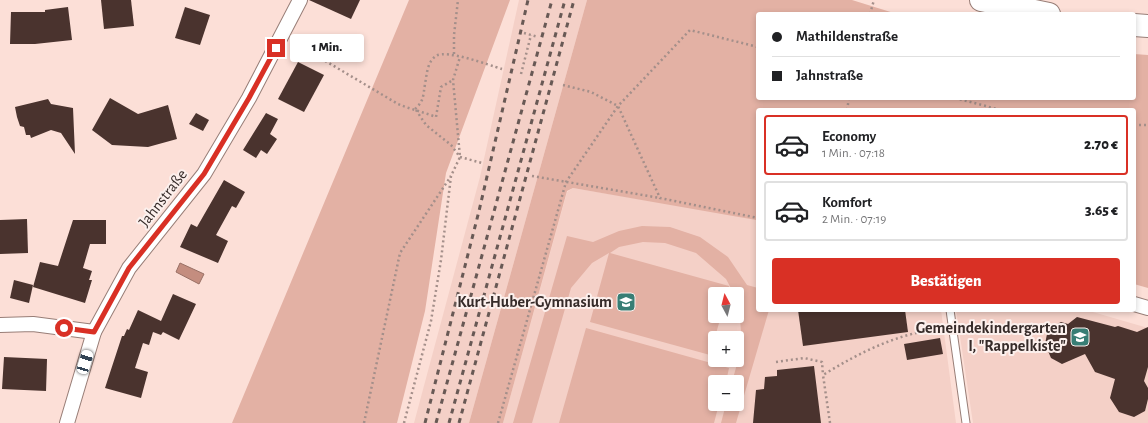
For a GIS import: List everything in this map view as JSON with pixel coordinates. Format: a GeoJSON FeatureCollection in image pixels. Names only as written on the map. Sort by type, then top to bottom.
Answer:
{"type":"FeatureCollection","features":[{"type":"Feature","properties":{"kind":"highway"},"geometry":{"type":"LineString","coordinates":[[981,0],[1039,12]]}},
{"type":"Feature","properties":{"kind":"highway"},"geometry":{"type":"LineString","coordinates":[[1136,25],[1148,26]]}},
{"type":"Feature","properties":{"kind":"street","name":"Jahnstraße"},"geometry":{"type":"LineString","coordinates":[[67,423],[94,332],[129,268],[204,174],[249,98],[300,0]]}},
{"type":"Feature","properties":{"kind":"street"},"geometry":{"type":"LineString","coordinates":[[1136,305],[1148,308]]}},
{"type":"Feature","properties":{"kind":"street"},"geometry":{"type":"LineString","coordinates":[[0,325],[33,324],[94,332]]}},
{"type":"Feature","properties":{"kind":"lane"},"geometry":{"type":"LineString","coordinates":[[950,312],[966,423]]}},
{"type":"Feature","properties":{"kind":"path"},"geometry":{"type":"LineString","coordinates":[[454,54],[454,35],[458,0]]}},
{"type":"Feature","properties":{"kind":"path"},"geometry":{"type":"LineString","coordinates":[[871,12],[874,0]]}},
{"type":"Feature","properties":{"kind":"path"},"geometry":{"type":"LineString","coordinates":[[498,423],[566,182],[618,106],[690,30],[756,46]]}},
{"type":"Feature","properties":{"kind":"path"},"geometry":{"type":"LineString","coordinates":[[524,33],[538,37]]}},
{"type":"Feature","properties":{"kind":"path"},"geometry":{"type":"LineString","coordinates":[[282,35],[398,104],[436,117],[441,87],[453,80]]}},
{"type":"Feature","properties":{"kind":"path"},"geometry":{"type":"LineString","coordinates":[[521,74],[531,35]]}},
{"type":"Feature","properties":{"kind":"path"},"geometry":{"type":"LineString","coordinates":[[415,109],[422,103],[428,64],[436,55],[454,54],[502,69]]}},
{"type":"Feature","properties":{"kind":"path"},"geometry":{"type":"LineString","coordinates":[[364,423],[400,253],[451,176],[460,157],[453,80],[460,57]]}},
{"type":"Feature","properties":{"kind":"path"},"geometry":{"type":"LineString","coordinates":[[563,85],[591,92],[618,106],[660,198]]}},
{"type":"Feature","properties":{"kind":"path"},"geometry":{"type":"LineString","coordinates":[[963,100],[993,108]]}},
{"type":"Feature","properties":{"kind":"path"},"geometry":{"type":"LineString","coordinates":[[415,109],[426,125],[450,145],[460,157],[482,163]]}},
{"type":"Feature","properties":{"kind":"path"},"geometry":{"type":"LineString","coordinates":[[1136,124],[1148,125]]}},
{"type":"Feature","properties":{"kind":"path"},"geometry":{"type":"LineString","coordinates":[[404,423],[431,321],[441,260],[451,176]]}},
{"type":"Feature","properties":{"kind":"path"},"geometry":{"type":"LineString","coordinates":[[532,176],[660,198],[756,218]]}},
{"type":"Feature","properties":{"kind":"path"},"geometry":{"type":"LineString","coordinates":[[823,375],[853,357],[893,339],[921,331],[953,327]]}},
{"type":"Feature","properties":{"kind":"path"},"geometry":{"type":"LineString","coordinates":[[776,362],[804,358],[822,362],[830,423]]}},
{"type":"Feature","properties":{"kind":"shaded area"},"geometry":{"type":"Polygon","coordinates":[[[409,0],[510,0],[446,173],[425,311],[397,423],[232,423],[409,0]]]}},
{"type":"Feature","properties":{"kind":"shaded area"},"geometry":{"type":"Polygon","coordinates":[[[519,0],[587,0],[469,423],[414,423],[480,177],[519,0]]]}},
{"type":"Feature","properties":{"kind":"shaded area"},"geometry":{"type":"Polygon","coordinates":[[[587,0],[852,0],[891,12],[756,12],[756,100],[1136,100],[1136,54],[1148,55],[1148,288],[1136,285],[1136,108],[756,108],[756,220],[573,188],[567,191],[503,423],[469,423],[587,0]]]}},
{"type":"Feature","properties":{"kind":"shaded area","name":"Kurt-Huber-Gymnasium"},"geometry":{"type":"Polygon","coordinates":[[[573,188],[756,219],[756,312],[941,312],[956,423],[503,423],[567,192],[573,188]]]}},
{"type":"Feature","properties":{"kind":"shaded area"},"geometry":{"type":"Polygon","coordinates":[[[642,226],[670,227],[700,237],[728,257],[747,285],[756,287],[756,312],[768,312],[744,396],[744,375],[734,375],[736,367],[744,367],[744,331],[741,331],[740,323],[744,323],[744,287],[730,287],[726,279],[696,253],[665,243],[643,242],[619,247],[610,253],[729,286],[708,287],[708,323],[719,323],[717,331],[708,331],[708,354],[590,322],[609,253],[592,263],[571,288],[532,423],[513,423],[567,236],[593,242],[619,231],[642,226]]]}},
{"type":"Feature","properties":{"kind":"shaded area"},"geometry":{"type":"Polygon","coordinates":[[[180,263],[204,274],[199,284],[176,272],[180,263]]]}},
{"type":"Feature","properties":{"kind":"shaded area"},"geometry":{"type":"Polygon","coordinates":[[[956,312],[1093,312],[1148,328],[1148,423],[973,423],[956,312]]]}},
{"type":"Feature","properties":{"kind":"shaded area"},"geometry":{"type":"Polygon","coordinates":[[[586,328],[708,362],[708,367],[729,368],[728,375],[708,375],[708,411],[717,411],[714,423],[559,423],[586,328]]]}},
{"type":"Feature","properties":{"kind":"shaded area"},"geometry":{"type":"Polygon","coordinates":[[[724,411],[740,411],[736,423],[721,423],[724,411]]]}},
{"type":"Feature","properties":{"kind":"building"},"geometry":{"type":"Polygon","coordinates":[[[101,0],[131,0],[134,26],[104,29],[101,0]]]}},
{"type":"Feature","properties":{"kind":"building"},"geometry":{"type":"Polygon","coordinates":[[[309,0],[360,0],[351,19],[309,0]]]}},
{"type":"Feature","properties":{"kind":"building"},"geometry":{"type":"Polygon","coordinates":[[[68,7],[72,40],[35,44],[10,44],[11,12],[45,12],[45,10],[68,7]]]}},
{"type":"Feature","properties":{"kind":"building"},"geometry":{"type":"Polygon","coordinates":[[[185,7],[210,15],[200,45],[175,38],[185,7]]]}},
{"type":"Feature","properties":{"kind":"building"},"geometry":{"type":"Polygon","coordinates":[[[298,62],[324,75],[304,112],[278,99],[298,62]]]}},
{"type":"Feature","properties":{"kind":"building"},"geometry":{"type":"Polygon","coordinates":[[[110,98],[138,114],[168,105],[177,139],[148,147],[112,145],[92,130],[110,98]]]}},
{"type":"Feature","properties":{"kind":"building"},"geometry":{"type":"Polygon","coordinates":[[[48,99],[51,104],[73,108],[75,154],[61,133],[51,130],[31,138],[30,135],[26,135],[24,127],[20,126],[15,107],[48,99]]]}},
{"type":"Feature","properties":{"kind":"building"},"geometry":{"type":"Polygon","coordinates":[[[196,113],[209,120],[203,131],[189,124],[196,113]]]}},
{"type":"Feature","properties":{"kind":"building"},"geometry":{"type":"Polygon","coordinates":[[[266,113],[278,119],[270,134],[277,139],[267,154],[261,150],[256,158],[243,150],[266,113]]]}},
{"type":"Feature","properties":{"kind":"building"},"geometry":{"type":"Polygon","coordinates":[[[224,180],[245,192],[236,208],[232,206],[216,235],[228,241],[218,263],[180,247],[191,224],[197,227],[224,180]]]}},
{"type":"Feature","properties":{"kind":"building"},"geometry":{"type":"Polygon","coordinates":[[[27,219],[28,253],[0,254],[0,220],[27,219]]]}},
{"type":"Feature","properties":{"kind":"building"},"geometry":{"type":"Polygon","coordinates":[[[73,220],[106,220],[106,244],[90,244],[83,268],[92,271],[89,280],[92,280],[85,303],[33,287],[40,262],[58,266],[73,220]]]}},
{"type":"Feature","properties":{"kind":"building"},"geometry":{"type":"Polygon","coordinates":[[[14,280],[33,285],[29,303],[10,298],[14,280]]]}},
{"type":"Feature","properties":{"kind":"building"},"geometry":{"type":"Polygon","coordinates":[[[173,294],[196,304],[179,340],[163,332],[161,335],[153,332],[149,345],[143,343],[135,368],[148,372],[141,398],[105,388],[122,336],[124,336],[127,329],[129,330],[138,310],[161,321],[173,294]]]}},
{"type":"Feature","properties":{"kind":"building"},"geometry":{"type":"Polygon","coordinates":[[[798,312],[905,312],[908,332],[803,346],[798,312]]]}},
{"type":"Feature","properties":{"kind":"building"},"geometry":{"type":"Polygon","coordinates":[[[1077,317],[1115,327],[1118,326],[1137,332],[1148,327],[1148,367],[1144,381],[1148,388],[1148,399],[1145,411],[1134,417],[1119,412],[1110,398],[1115,379],[1095,372],[1085,354],[1062,364],[1051,358],[1045,344],[1048,329],[1061,322],[1068,324],[1077,317]]]}},
{"type":"Feature","properties":{"kind":"building"},"geometry":{"type":"Polygon","coordinates":[[[940,338],[943,354],[907,360],[904,344],[940,338]]]}},
{"type":"Feature","properties":{"kind":"building"},"geometry":{"type":"Polygon","coordinates":[[[4,357],[47,359],[46,391],[2,389],[4,357]]]}},
{"type":"Feature","properties":{"kind":"building"},"geometry":{"type":"Polygon","coordinates":[[[814,366],[821,423],[753,423],[756,390],[764,389],[765,377],[777,376],[777,370],[814,366]]]}},
{"type":"Feature","properties":{"kind":"railway"},"geometry":{"type":"LineString","coordinates":[[425,423],[479,211],[528,0]]}},
{"type":"Feature","properties":{"kind":"railway"},"geometry":{"type":"LineString","coordinates":[[436,423],[552,0]]}},
{"type":"Feature","properties":{"kind":"railway"},"geometry":{"type":"LineString","coordinates":[[449,423],[565,0]]}},
{"type":"Feature","properties":{"kind":"railway"},"geometry":{"type":"LineString","coordinates":[[459,423],[574,0]]}},
{"type":"Feature","properties":{"kind":"place","name":"Kurt-Huber-Gymnasium"},"geometry":{"type":"Point","coordinates":[626,302]}},
{"type":"Feature","properties":{"kind":"place","name":"Gemeindekindergarten I, \"Rappelkiste\""},"geometry":{"type":"Point","coordinates":[1080,337]}},
{"type":"Feature","properties":{"kind":"route"},"geometry":{"type":"LineString","coordinates":[[64,328],[94,332],[129,268],[204,174],[249,98],[276,48]]}}]}
